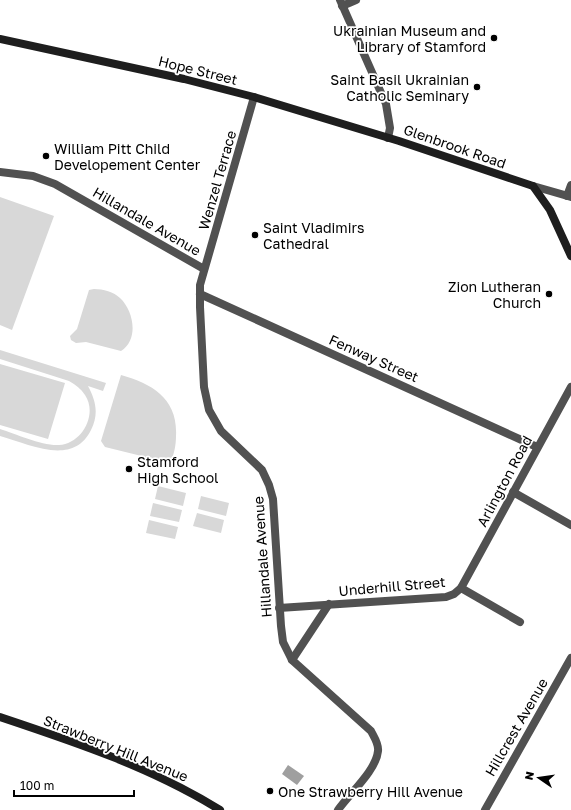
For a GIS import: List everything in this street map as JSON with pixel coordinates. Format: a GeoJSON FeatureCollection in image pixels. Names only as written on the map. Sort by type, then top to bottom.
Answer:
{"type":"FeatureCollection","features":[{"type":"Feature","properties":{"kind":"main road","name":"Hope Street"},"geometry":{"type":"LineString","coordinates":[[0,40],[184,79],[254,97],[388,138]]}},
{"type":"Feature","properties":{"kind":"main road","name":"Glenbrook Road"},"geometry":{"type":"LineString","coordinates":[[388,138],[533,186]]}},
{"type":"Feature","properties":{"kind":"main road"},"geometry":{"type":"LineString","coordinates":[[533,186],[550,210],[571,256]]}},
{"type":"Feature","properties":{"kind":"main road","name":"Strawberry Hill Avenue"},"geometry":{"type":"LineString","coordinates":[[0,717],[91,749],[159,776],[220,810]]}},
{"type":"Feature","properties":{"kind":"street"},"geometry":{"type":"LineString","coordinates":[[341,3],[356,0]]}},
{"type":"Feature","properties":{"kind":"street","name":"Glenbrook Road"},"geometry":{"type":"LineString","coordinates":[[341,3],[386,104],[390,128],[388,138]]}},
{"type":"Feature","properties":{"kind":"street","name":"Wenzel Terrace"},"geometry":{"type":"LineString","coordinates":[[204,270],[254,97]]}},
{"type":"Feature","properties":{"kind":"street","name":"Hillandale Avenue"},"geometry":{"type":"LineString","coordinates":[[0,172],[33,176],[55,184],[204,270],[200,294],[204,387],[209,410],[221,431],[262,470],[269,485],[273,499],[279,608],[283,642],[292,660],[371,731],[376,740],[378,750],[376,759],[370,771],[338,810]]}},
{"type":"Feature","properties":{"kind":"street"},"geometry":{"type":"LineString","coordinates":[[533,186],[569,196],[571,184]]}},
{"type":"Feature","properties":{"kind":"street","name":"Fenway Street"},"geometry":{"type":"LineString","coordinates":[[200,294],[537,447]]}},
{"type":"Feature","properties":{"kind":"street","name":"Arlington Road"},"geometry":{"type":"LineString","coordinates":[[462,588],[537,447],[571,387]]}},
{"type":"Feature","properties":{"kind":"street"},"geometry":{"type":"LineString","coordinates":[[514,492],[571,525]]}},
{"type":"Feature","properties":{"kind":"street","name":"Underhill Street"},"geometry":{"type":"LineString","coordinates":[[279,608],[446,597],[454,594],[462,588],[520,622]]}},
{"type":"Feature","properties":{"kind":"street"},"geometry":{"type":"LineString","coordinates":[[292,660],[329,604]]}},
{"type":"Feature","properties":{"kind":"street","name":"Hillcrest Avenue"},"geometry":{"type":"LineString","coordinates":[[485,810],[571,658]]}},
{"type":"Feature","properties":{"kind":"shaded area"},"geometry":{"type":"Polygon","coordinates":[[[0,197],[54,216],[12,330],[0,325],[0,197]]]}},
{"type":"Feature","properties":{"kind":"shaded area"},"geometry":{"type":"Polygon","coordinates":[[[89,290],[105,290],[115,294],[129,310],[132,333],[127,346],[121,351],[86,342],[76,343],[71,340],[70,336],[77,329],[89,290]]]}},
{"type":"Feature","properties":{"kind":"shaded area"},"geometry":{"type":"Polygon","coordinates":[[[0,350],[106,383],[103,391],[88,386],[95,402],[96,413],[91,430],[83,441],[73,448],[50,450],[0,436],[0,429],[45,444],[59,445],[67,443],[81,434],[86,427],[90,411],[89,403],[85,395],[74,384],[69,381],[0,359],[0,350]]]}},
{"type":"Feature","properties":{"kind":"shaded area"},"geometry":{"type":"Polygon","coordinates":[[[0,364],[65,383],[48,439],[0,425],[0,364]]]}},
{"type":"Feature","properties":{"kind":"shaded area"},"geometry":{"type":"Polygon","coordinates":[[[121,375],[153,388],[168,403],[173,412],[176,423],[176,443],[170,463],[105,447],[101,441],[121,375]]]}},
{"type":"Feature","properties":{"kind":"shaded area"},"geometry":{"type":"Polygon","coordinates":[[[158,486],[186,493],[183,506],[155,499],[158,486]]]}},
{"type":"Feature","properties":{"kind":"shaded area"},"geometry":{"type":"Polygon","coordinates":[[[201,496],[229,503],[226,516],[198,509],[201,496]]]}},
{"type":"Feature","properties":{"kind":"shaded area"},"geometry":{"type":"Polygon","coordinates":[[[153,503],[182,510],[179,522],[150,516],[153,503]]]}},
{"type":"Feature","properties":{"kind":"shaded area"},"geometry":{"type":"Polygon","coordinates":[[[197,513],[224,520],[221,533],[193,526],[197,513]]]}},
{"type":"Feature","properties":{"kind":"shaded area"},"geometry":{"type":"Polygon","coordinates":[[[149,520],[178,527],[175,539],[146,533],[149,520]]]}},
{"type":"Feature","properties":{"kind":"shaded area"},"geometry":{"type":"Polygon","coordinates":[[[288,765],[304,776],[297,785],[282,774],[288,765]]]}},
{"type":"Feature","properties":{"kind":"place","name":"Ukrainian Museum and Library of Stamford"},"geometry":{"type":"Point","coordinates":[494,38]}},
{"type":"Feature","properties":{"kind":"place","name":"Saint Basil Ukrainian Catholic Seminary"},"geometry":{"type":"Point","coordinates":[477,87]}},
{"type":"Feature","properties":{"kind":"place","name":"William Pitt Child Developement Center"},"geometry":{"type":"Point","coordinates":[46,156]}},
{"type":"Feature","properties":{"kind":"place","name":"Saint Vladimirs Cathedral"},"geometry":{"type":"Point","coordinates":[255,235]}},
{"type":"Feature","properties":{"kind":"place","name":"Zion Lutheran Church"},"geometry":{"type":"Point","coordinates":[549,294]}},
{"type":"Feature","properties":{"kind":"place","name":"Stamford High School"},"geometry":{"type":"Point","coordinates":[129,469]}},
{"type":"Feature","properties":{"kind":"place","name":"One Strawberry Hill Avenue"},"geometry":{"type":"Point","coordinates":[270,791]}}]}
